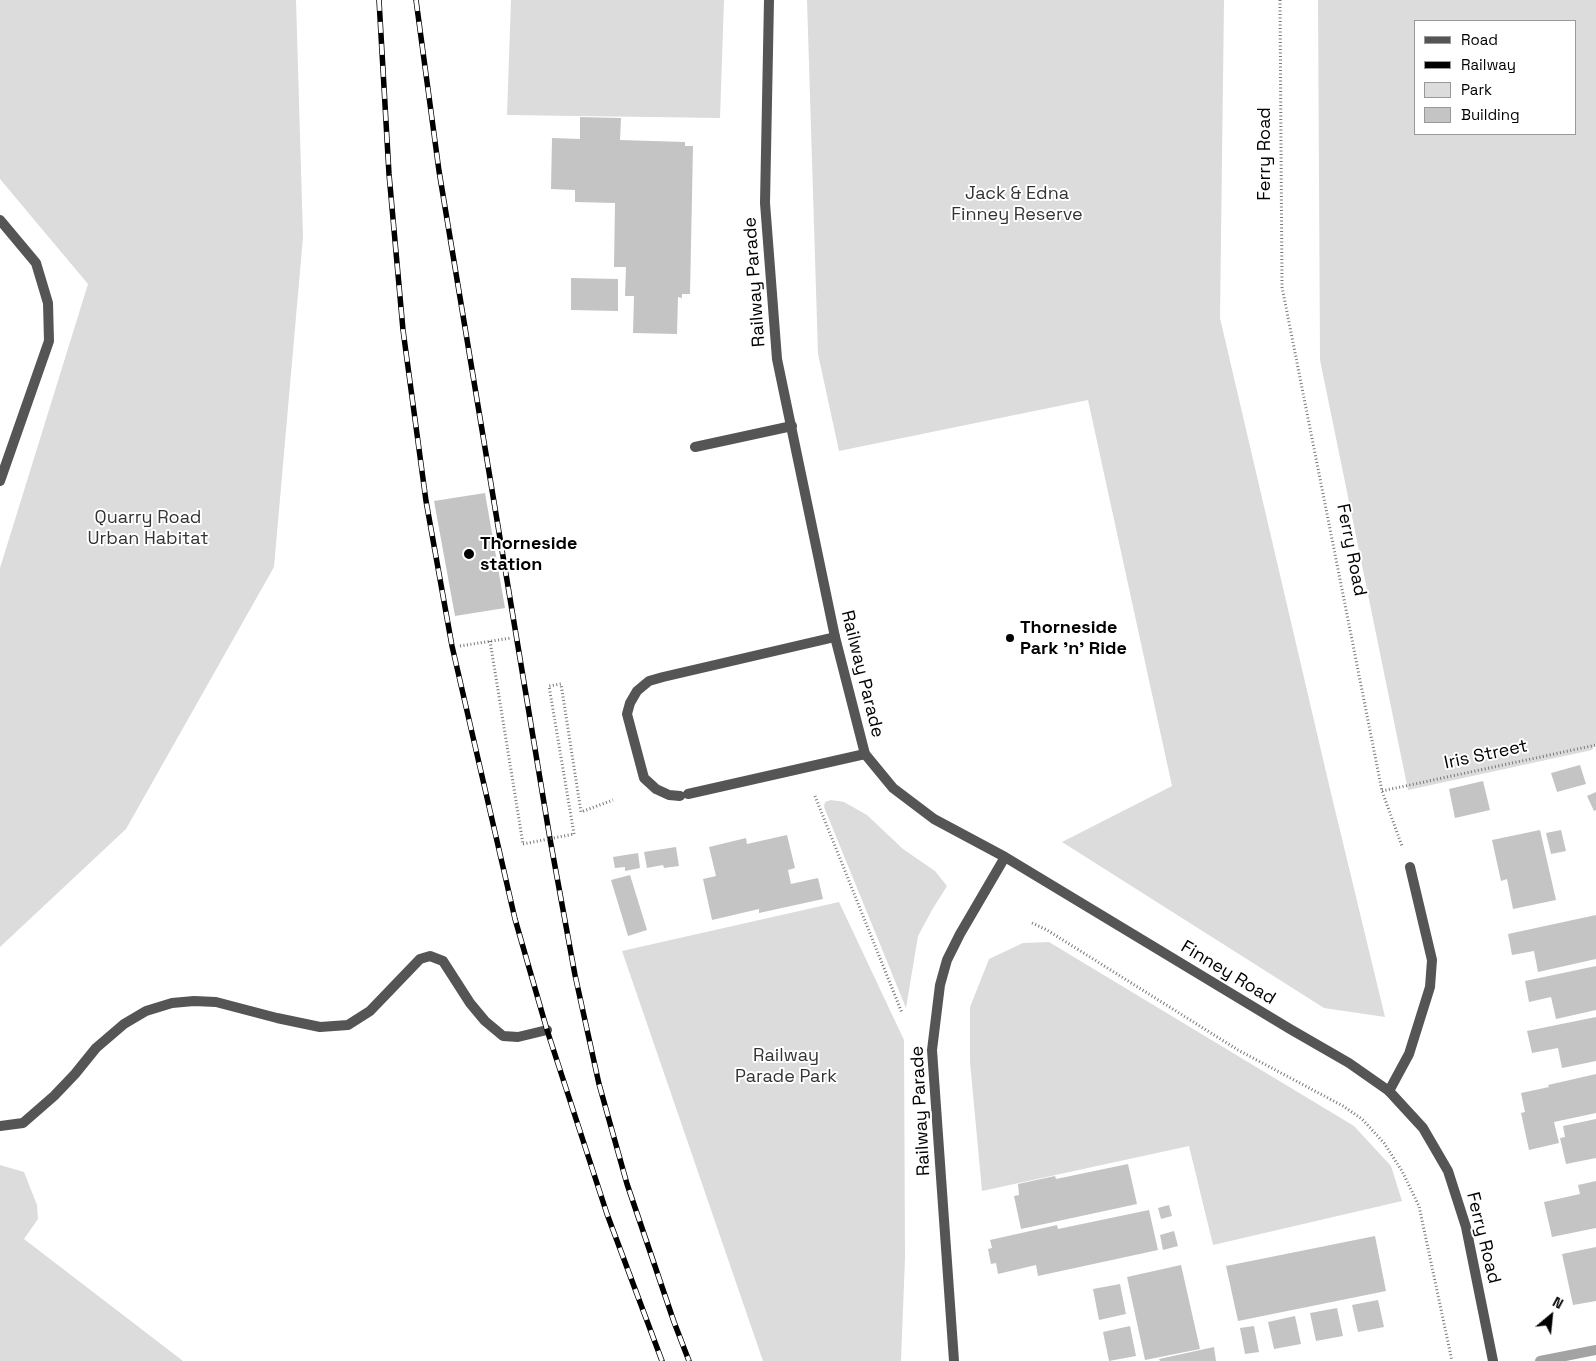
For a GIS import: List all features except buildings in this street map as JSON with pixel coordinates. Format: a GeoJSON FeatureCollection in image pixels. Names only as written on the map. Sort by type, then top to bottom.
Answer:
{"type":"FeatureCollection","features":[{"type":"Feature","properties":{"kind":"street","name":"Railway Parade"},"geometry":{"type":"LineString","coordinates":[[769,0],[765,203],[777,359],[835,637],[865,754],[893,788],[934,819],[1006,857],[960,934],[947,960],[940,985],[932,1050],[954,1361]]}},
{"type":"Feature","properties":{"kind":"street"},"geometry":{"type":"LineString","coordinates":[[0,220],[36,263],[48,302],[49,341],[1,476]]}},
{"type":"Feature","properties":{"kind":"street"},"geometry":{"type":"LineString","coordinates":[[695,447],[792,426]]}},
{"type":"Feature","properties":{"kind":"street"},"geometry":{"type":"LineString","coordinates":[[835,637],[649,681],[637,691],[630,703],[627,714],[644,778],[656,788],[669,795],[684,795],[865,754]]}},
{"type":"Feature","properties":{"kind":"street","name":"Finney Road"},"geometry":{"type":"LineString","coordinates":[[1006,857],[1281,1024],[1349,1063],[1389,1091],[1423,1128]]}},
{"type":"Feature","properties":{"kind":"street"},"geometry":{"type":"LineString","coordinates":[[1389,1091],[1409,1054],[1430,987],[1432,960],[1410,867]]}},
{"type":"Feature","properties":{"kind":"street"},"geometry":{"type":"LineString","coordinates":[[0,1126],[24,1123],[54,1096],[96,1048],[124,1024],[146,1012],[172,1003],[216,1002],[320,1027],[348,1025],[370,1011],[420,959],[430,956],[444,962],[466,997],[485,1021],[503,1036],[518,1037],[546,1030]]}},
{"type":"Feature","properties":{"kind":"street","name":"Ferry Road"},"geometry":{"type":"LineString","coordinates":[[1423,1128],[1448,1171],[1466,1227],[1493,1361]]}},
{"type":"Feature","properties":{"kind":"path","name":"Ferry Road"},"geometry":{"type":"LineString","coordinates":[[1280,0],[1282,287],[1382,791],[1410,867]]}},
{"type":"Feature","properties":{"kind":"path"},"geometry":{"type":"LineString","coordinates":[[460,646],[511,638]]}},
{"type":"Feature","properties":{"kind":"path"},"geometry":{"type":"LineString","coordinates":[[490,641],[523,844],[574,834],[550,686],[561,684],[581,812],[613,800]]}},
{"type":"Feature","properties":{"kind":"path","name":"Iris Street"},"geometry":{"type":"LineString","coordinates":[[1382,791],[1596,745]]}},
{"type":"Feature","properties":{"kind":"path"},"geometry":{"type":"LineString","coordinates":[[815,796],[902,1013]]}},
{"type":"Feature","properties":{"kind":"path"},"geometry":{"type":"LineString","coordinates":[[1032,923],[1047,930],[1238,1050],[1343,1106],[1362,1119],[1384,1143],[1402,1171],[1420,1206],[1452,1361]]}},
{"type":"Feature","properties":{"kind":"green space","name":"Quarry Road Urban Habitat"},"geometry":{"type":"Polygon","coordinates":[[[0,0],[296,0],[303,237],[274,567],[126,829],[0,947],[0,568],[88,284],[0,179],[0,0]]]}},
{"type":"Feature","properties":{"kind":"green space"},"geometry":{"type":"Polygon","coordinates":[[[511,0],[724,0],[720,118],[507,115],[511,0]]]}},
{"type":"Feature","properties":{"kind":"green space","name":"Jack & Edna Finney Reserve"},"geometry":{"type":"Polygon","coordinates":[[[807,0],[1224,0],[1220,318],[1385,1017],[1324,1008],[1062,842],[1172,786],[1088,400],[839,451],[818,354],[807,0]]]}},
{"type":"Feature","properties":{"kind":"green space"},"geometry":{"type":"Polygon","coordinates":[[[1318,0],[1596,0],[1596,743],[1592,750],[1408,790],[1320,360],[1318,0]]]}},
{"type":"Feature","properties":{"kind":"green space"},"geometry":{"type":"Polygon","coordinates":[[[831,800],[844,802],[867,815],[903,849],[935,871],[947,886],[918,936],[906,1008],[824,807],[825,802],[831,800]]]}},
{"type":"Feature","properties":{"kind":"green space","name":"Railway Parade Park"},"geometry":{"type":"Polygon","coordinates":[[[839,902],[904,1040],[905,1258],[901,1361],[763,1361],[622,951],[839,902]]]}},
{"type":"Feature","properties":{"kind":"green space"},"geometry":{"type":"Polygon","coordinates":[[[1049,942],[1354,1126],[1391,1166],[1402,1201],[1213,1245],[1189,1146],[982,1191],[970,1062],[970,1007],[989,959],[1023,943],[1049,942]]]}},
{"type":"Feature","properties":{"kind":"green space"},"geometry":{"type":"Polygon","coordinates":[[[0,1165],[24,1172],[37,1205],[38,1219],[24,1239],[183,1361],[0,1361],[0,1165]]]}},
{"type":"Feature","properties":{"kind":"waterway"},"geometry":{"type":"LineString","coordinates":[[1540,1361],[1596,1350]]}},
{"type":"Feature","properties":{"kind":"railway"},"geometry":{"type":"LineString","coordinates":[[379,0],[389,174],[403,330],[426,501],[452,646],[515,919],[547,1030],[607,1214],[662,1361]]}},
{"type":"Feature","properties":{"kind":"railway"},"geometry":{"type":"LineString","coordinates":[[416,0],[439,171],[550,839],[575,975],[599,1084],[627,1184],[689,1361]]}},
{"type":"Feature","properties":{"kind":"place","name":"Thorneside station"},"geometry":{"type":"Point","coordinates":[469,554]}},
{"type":"Feature","properties":{"kind":"place","name":"Thorneside Park 'n' Ride"},"geometry":{"type":"Point","coordinates":[1010,638]}}]}
